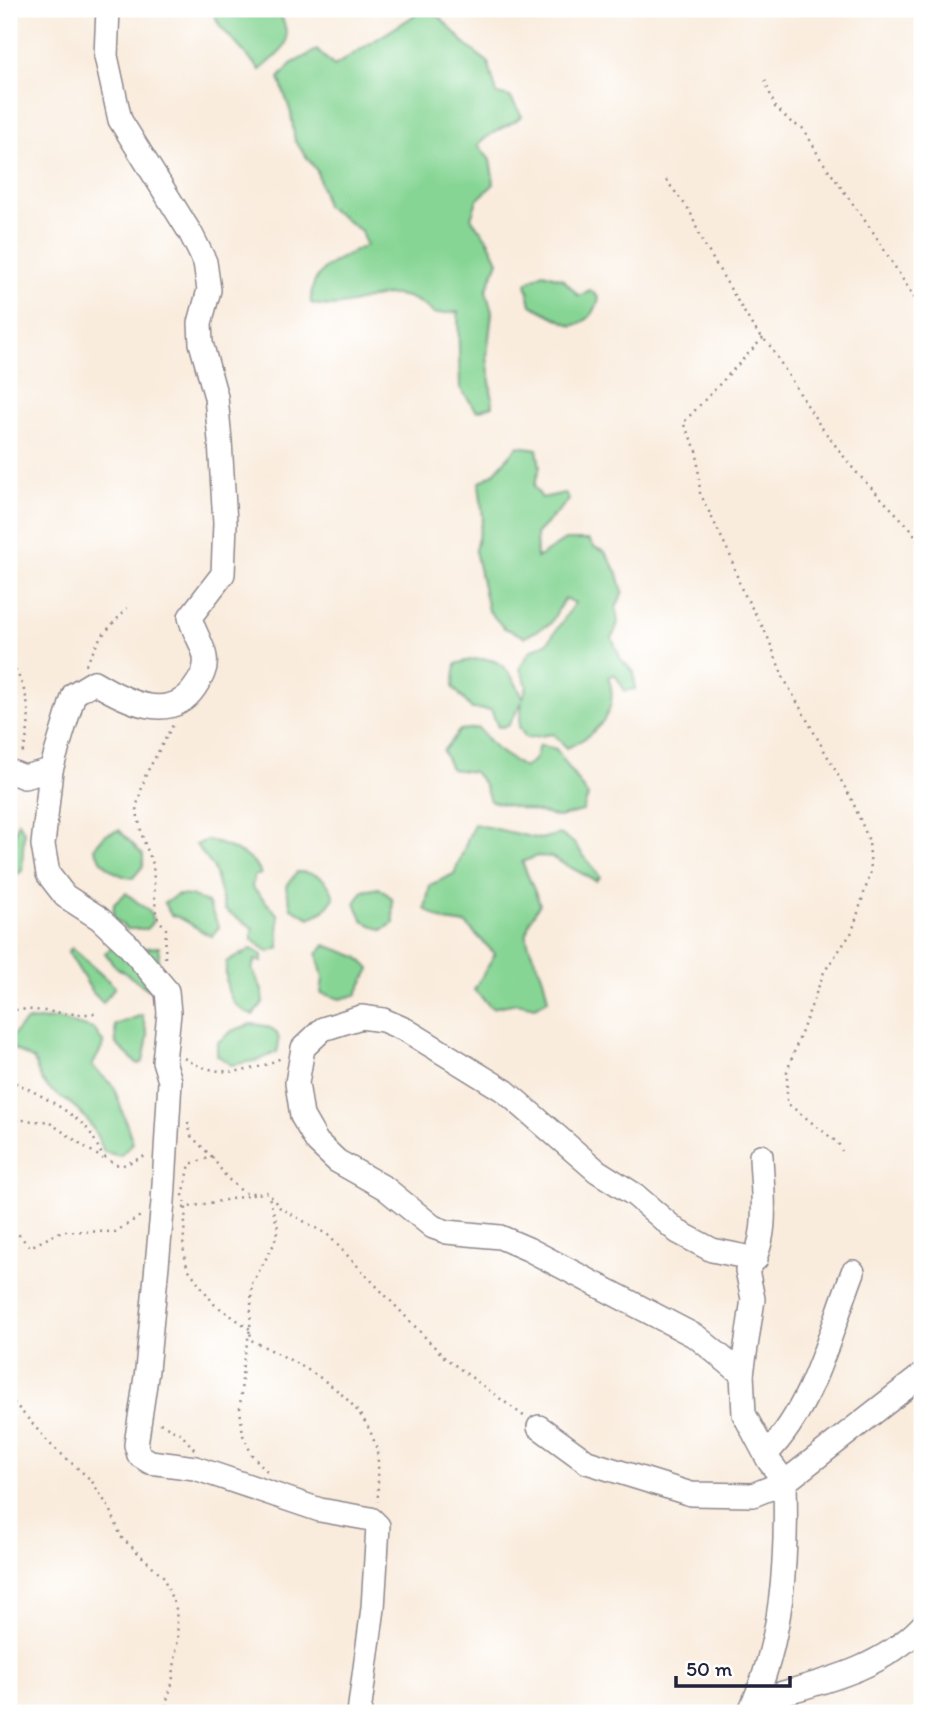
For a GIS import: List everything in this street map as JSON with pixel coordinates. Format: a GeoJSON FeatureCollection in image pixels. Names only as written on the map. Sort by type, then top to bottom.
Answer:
{"type":"FeatureCollection","features":[{"type":"Feature","properties":{"kind":"street"},"geometry":{"type":"LineString","coordinates":[[108,9],[106,56],[120,120],[191,234],[205,262],[209,290],[200,323],[216,397],[225,536],[223,574],[190,617],[193,631],[205,657],[204,673],[189,696],[167,707],[146,707],[119,698],[94,682],[74,694],[51,770],[43,845],[48,874],[65,896],[99,918],[127,944],[167,991],[169,1013],[164,1061],[170,1081],[167,1147],[147,1370],[136,1445],[139,1455],[150,1462],[195,1468],[320,1510],[371,1519],[378,1526],[372,1620],[359,1713]]}},
{"type":"Feature","properties":{"kind":"street"},"geometry":{"type":"LineString","coordinates":[[12,772],[24,777],[51,770]]}},
{"type":"Feature","properties":{"kind":"street"},"geometry":{"type":"LineString","coordinates":[[742,1374],[697,1337],[528,1249],[500,1237],[447,1232],[433,1227],[385,1188],[360,1171],[337,1161],[317,1142],[302,1116],[297,1083],[303,1048],[323,1029],[361,1017],[383,1020],[407,1030],[505,1091],[597,1171],[635,1195],[678,1232],[712,1250],[756,1259]]}},
{"type":"Feature","properties":{"kind":"street"},"geometry":{"type":"LineString","coordinates":[[752,1707],[780,1620],[785,1482],[769,1461],[744,1414],[742,1374],[754,1299],[747,1270],[756,1259],[764,1217],[761,1156]]}},
{"type":"Feature","properties":{"kind":"street"},"geometry":{"type":"LineString","coordinates":[[766,1453],[779,1441],[804,1401],[853,1272]]}},
{"type":"Feature","properties":{"kind":"street"},"geometry":{"type":"LineString","coordinates":[[539,1427],[587,1462],[691,1493],[752,1495],[785,1482],[922,1375]]}},
{"type":"Feature","properties":{"kind":"street"},"geometry":{"type":"LineString","coordinates":[[752,1707],[869,1667],[905,1644],[922,1626]]}},
{"type":"Feature","properties":{"kind":"path"},"geometry":{"type":"LineString","coordinates":[[765,80],[775,107],[792,123],[804,129],[820,158],[873,232],[922,310]]}},
{"type":"Feature","properties":{"kind":"path"},"geometry":{"type":"LineString","coordinates":[[666,180],[690,211],[701,239],[753,327],[855,471],[912,530],[922,550]]}},
{"type":"Feature","properties":{"kind":"path"},"geometry":{"type":"LineString","coordinates":[[763,338],[683,423],[697,451],[700,493],[730,555],[741,588],[767,635],[783,677],[852,800],[869,841],[871,871],[852,932],[824,972],[787,1071],[787,1103],[838,1143],[842,1151]]}},
{"type":"Feature","properties":{"kind":"path"},"geometry":{"type":"LineString","coordinates":[[74,694],[100,638],[127,608]]}},
{"type":"Feature","properties":{"kind":"path"},"geometry":{"type":"LineString","coordinates":[[9,657],[31,711],[29,736],[12,772]]}},
{"type":"Feature","properties":{"kind":"path"},"geometry":{"type":"LineString","coordinates":[[166,929],[156,916],[153,864],[143,839],[136,808],[146,774],[189,696]]}},
{"type":"Feature","properties":{"kind":"path"},"geometry":{"type":"LineString","coordinates":[[9,1012],[17,1008],[66,1015],[95,1013]]}},
{"type":"Feature","properties":{"kind":"path"},"geometry":{"type":"LineString","coordinates":[[177,1055],[198,1067],[223,1074],[276,1061],[303,1048]]}},
{"type":"Feature","properties":{"kind":"path"},"geometry":{"type":"LineString","coordinates":[[9,1080],[79,1122],[89,1131],[106,1161]]}},
{"type":"Feature","properties":{"kind":"path"},"geometry":{"type":"LineString","coordinates":[[9,1122],[17,1119],[34,1123],[47,1121],[106,1161],[121,1167],[167,1147]]}},
{"type":"Feature","properties":{"kind":"path"},"geometry":{"type":"LineString","coordinates":[[187,1120],[191,1136],[212,1157],[227,1178],[244,1193],[268,1192]]}},
{"type":"Feature","properties":{"kind":"path"},"geometry":{"type":"LineString","coordinates":[[212,1157],[190,1164],[183,1196],[186,1208],[183,1247],[187,1267],[214,1304],[250,1329]]}},
{"type":"Feature","properties":{"kind":"path"},"geometry":{"type":"LineString","coordinates":[[9,1224],[30,1247],[62,1231],[115,1232],[163,1202],[186,1208],[268,1192]]}},
{"type":"Feature","properties":{"kind":"path"},"geometry":{"type":"LineString","coordinates":[[268,1192],[278,1227],[274,1244],[252,1284],[249,1304],[251,1340],[308,1369],[330,1384],[366,1425],[376,1449],[378,1526]]}},
{"type":"Feature","properties":{"kind":"path"},"geometry":{"type":"LineString","coordinates":[[268,1192],[279,1207],[328,1236],[443,1357],[539,1427]]}},
{"type":"Feature","properties":{"kind":"path"},"geometry":{"type":"LineString","coordinates":[[250,1329],[241,1380],[243,1435],[252,1455],[269,1473]]}},
{"type":"Feature","properties":{"kind":"path"},"geometry":{"type":"LineString","coordinates":[[9,1397],[50,1444],[91,1480],[111,1511],[121,1537],[163,1576],[176,1609],[178,1637],[172,1684],[163,1713]]}},
{"type":"Feature","properties":{"kind":"path"},"geometry":{"type":"LineString","coordinates":[[156,1421],[190,1441],[198,1457]]}},
{"type":"Feature","properties":{"kind":"green space"},"geometry":{"type":"Polygon","coordinates":[[[211,9],[278,9],[286,30],[286,44],[260,70],[220,26],[211,9]]]}},
{"type":"Feature","properties":{"kind":"green space"},"geometry":{"type":"Polygon","coordinates":[[[425,9],[441,18],[467,46],[488,62],[497,94],[510,97],[522,116],[478,145],[490,160],[494,184],[477,200],[471,218],[488,240],[498,261],[486,291],[492,312],[487,356],[493,406],[477,411],[460,388],[458,312],[434,314],[417,302],[402,296],[387,295],[343,305],[311,303],[315,281],[320,273],[336,260],[366,245],[361,231],[326,206],[317,171],[295,141],[291,113],[279,78],[291,64],[317,50],[334,66],[425,9]]]}},
{"type":"Feature","properties":{"kind":"green space"},"geometry":{"type":"Polygon","coordinates":[[[543,273],[563,279],[579,296],[590,290],[599,298],[590,316],[572,326],[531,305],[526,283],[543,273]]]}},
{"type":"Feature","properties":{"kind":"green space"},"geometry":{"type":"Polygon","coordinates":[[[518,446],[537,449],[540,467],[534,486],[542,498],[565,493],[569,500],[536,534],[537,558],[565,540],[589,540],[594,547],[605,552],[618,574],[623,592],[616,608],[618,623],[612,638],[621,660],[634,672],[635,689],[625,691],[615,674],[608,677],[611,700],[604,720],[588,736],[567,748],[553,734],[526,738],[519,727],[522,702],[508,726],[498,727],[491,710],[472,709],[453,687],[456,664],[469,660],[490,660],[505,668],[523,698],[527,686],[520,668],[530,651],[548,642],[575,603],[565,598],[550,624],[525,637],[504,628],[488,610],[475,550],[483,518],[479,483],[494,473],[518,446]]]}},
{"type":"Feature","properties":{"kind":"green space"},"geometry":{"type":"Polygon","coordinates":[[[478,728],[495,748],[524,768],[535,759],[539,745],[556,749],[588,796],[583,811],[558,817],[490,801],[484,784],[474,772],[451,769],[443,751],[460,730],[478,728]]]}},
{"type":"Feature","properties":{"kind":"green space"},"geometry":{"type":"Polygon","coordinates":[[[18,822],[24,831],[22,871],[9,878],[9,851],[18,822]]]}},
{"type":"Feature","properties":{"kind":"green space"},"geometry":{"type":"Polygon","coordinates":[[[474,824],[540,839],[560,834],[574,843],[600,877],[596,881],[551,857],[537,856],[522,862],[540,904],[529,922],[527,936],[548,1000],[535,1007],[517,1003],[492,1008],[474,990],[495,954],[466,924],[445,921],[425,909],[430,885],[454,874],[474,824]]]}},
{"type":"Feature","properties":{"kind":"green space"},"geometry":{"type":"Polygon","coordinates":[[[119,830],[143,855],[143,866],[133,878],[120,875],[109,868],[94,848],[105,835],[119,830]]]}},
{"type":"Feature","properties":{"kind":"green space"},"geometry":{"type":"Polygon","coordinates":[[[207,840],[239,852],[258,867],[261,874],[254,876],[252,887],[278,915],[279,948],[269,952],[251,939],[253,928],[225,910],[213,867],[196,845],[207,840]]]}},
{"type":"Feature","properties":{"kind":"green space"},"geometry":{"type":"Polygon","coordinates":[[[297,872],[311,873],[321,878],[329,885],[334,898],[324,911],[310,918],[291,908],[286,887],[297,872]]]}},
{"type":"Feature","properties":{"kind":"green space"},"geometry":{"type":"Polygon","coordinates":[[[379,888],[392,898],[394,923],[382,930],[363,921],[355,903],[363,891],[379,888]]]}},
{"type":"Feature","properties":{"kind":"green space"},"geometry":{"type":"Polygon","coordinates":[[[126,893],[150,912],[153,921],[147,929],[127,929],[113,917],[114,904],[126,893]]]}},
{"type":"Feature","properties":{"kind":"green space"},"geometry":{"type":"Polygon","coordinates":[[[177,895],[192,896],[208,903],[219,927],[212,936],[171,915],[164,903],[177,895]]]}},
{"type":"Feature","properties":{"kind":"green space"},"geometry":{"type":"Polygon","coordinates":[[[127,936],[133,949],[159,947],[158,988],[151,991],[115,966],[105,953],[127,936]]]}},
{"type":"Feature","properties":{"kind":"green space"},"geometry":{"type":"Polygon","coordinates":[[[325,945],[358,957],[370,969],[356,995],[340,999],[321,993],[323,978],[317,954],[325,945]]]}},
{"type":"Feature","properties":{"kind":"green space"},"geometry":{"type":"Polygon","coordinates":[[[72,948],[115,987],[103,1003],[93,993],[68,952],[72,948]]]}},
{"type":"Feature","properties":{"kind":"green space"},"geometry":{"type":"Polygon","coordinates":[[[251,949],[262,955],[262,962],[255,960],[252,969],[262,990],[263,1003],[253,1015],[233,1001],[227,987],[226,971],[226,962],[251,949]]]}},
{"type":"Feature","properties":{"kind":"green space"},"geometry":{"type":"Polygon","coordinates":[[[142,1015],[148,1036],[143,1062],[138,1064],[116,1044],[115,1025],[142,1015]]]}},
{"type":"Feature","properties":{"kind":"green space"},"geometry":{"type":"Polygon","coordinates":[[[57,1019],[94,1029],[104,1044],[92,1066],[114,1087],[133,1143],[120,1156],[104,1152],[85,1117],[48,1087],[34,1060],[12,1048],[11,1037],[26,1021],[57,1019]]]}},
{"type":"Feature","properties":{"kind":"green space"},"geometry":{"type":"Polygon","coordinates":[[[251,1024],[274,1030],[279,1038],[277,1052],[259,1060],[231,1065],[217,1055],[217,1043],[232,1031],[251,1024]]]}}]}
